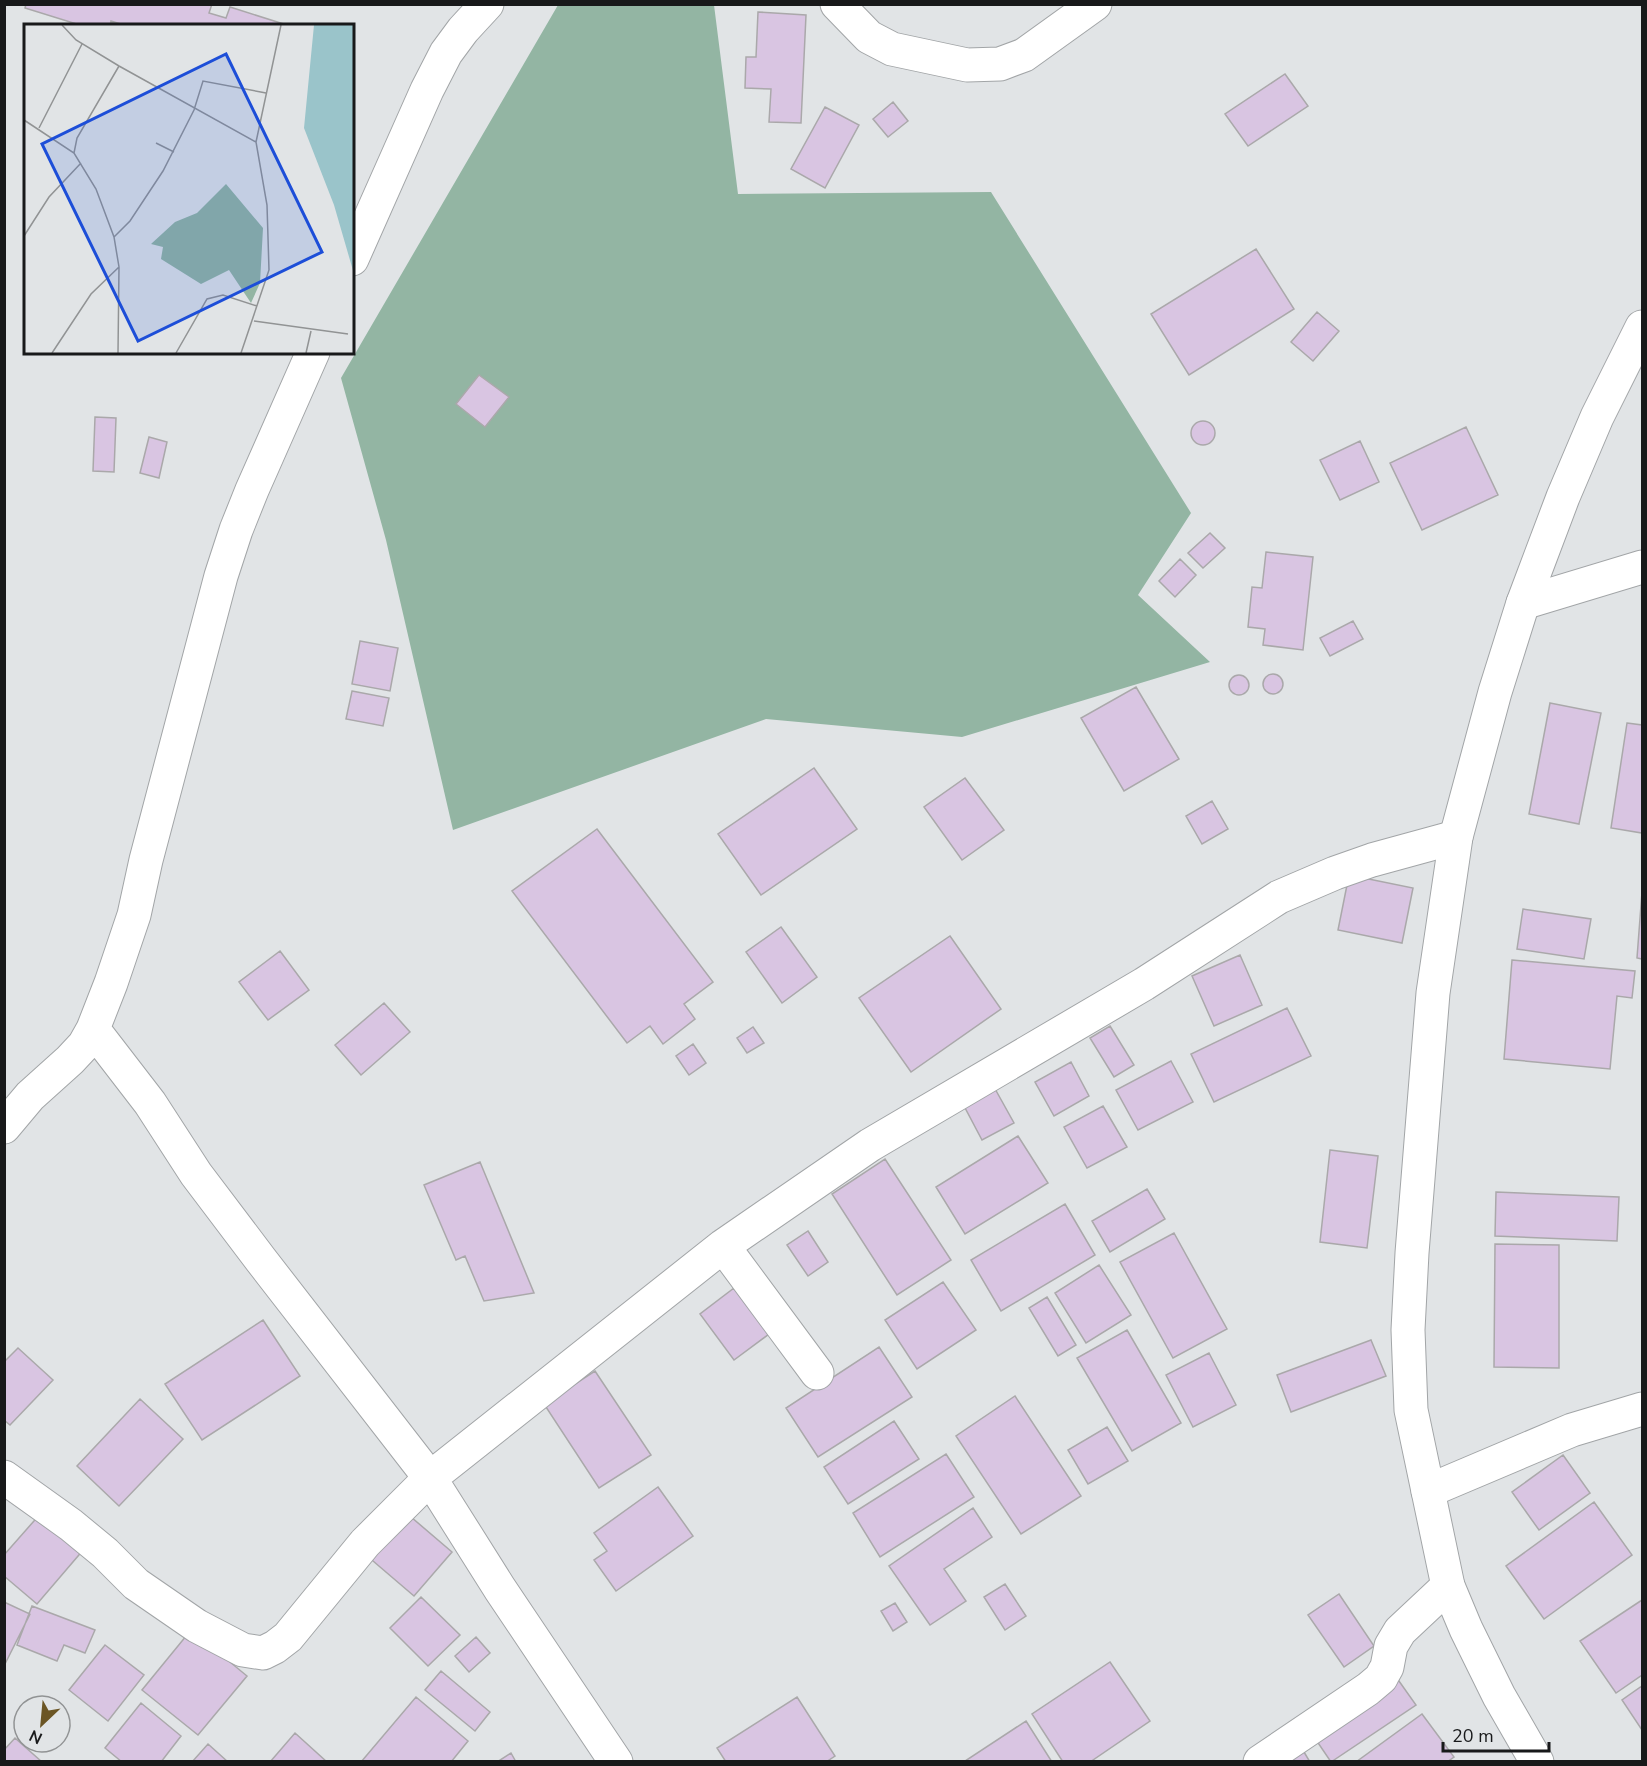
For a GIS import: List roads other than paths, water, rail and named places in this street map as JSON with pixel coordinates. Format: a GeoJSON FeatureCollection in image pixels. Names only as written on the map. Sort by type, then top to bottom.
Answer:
{"type":"FeatureCollection","features":[{"type":"Feature","properties":{"kind":"street"},"geometry":{"type":"LineString","coordinates":[[354,254],[436,71],[463,30],[487,4]]}},
{"type":"Feature","properties":{"kind":"street"},"geometry":{"type":"LineString","coordinates":[[837,4],[869,37],[892,49],[967,65],[1000,64],[1024,55],[1095,4]]}},
{"type":"Feature","properties":{"kind":"street"},"geometry":{"type":"LineString","coordinates":[[1537,1761],[1499,1696],[1448,1586],[1411,1410],[1408,1330],[1412,1253],[1433,993],[1456,837],[1523,603],[1563,496],[1597,417],[1642,327]]}},
{"type":"Feature","properties":{"kind":"street"},"geometry":{"type":"LineString","coordinates":[[4,1127],[30,1096],[84,1045],[93,1029],[134,915],[146,860],[221,576],[236,530],[312,354]]}},
{"type":"Feature","properties":{"kind":"street"},"geometry":{"type":"LineString","coordinates":[[1523,603],[1642,567]]}},
{"type":"Feature","properties":{"kind":"street"},"geometry":{"type":"LineString","coordinates":[[4,1477],[71,1525],[105,1553],[136,1584],[196,1626],[243,1650],[263,1653],[288,1637],[365,1543],[430,1478],[723,1246],[870,1145],[1144,984],[1279,897],[1372,860],[1456,837]]}},
{"type":"Feature","properties":{"kind":"street"},"geometry":{"type":"LineString","coordinates":[[93,1029],[150,1103],[196,1174],[228,1217],[430,1478],[500,1589],[616,1761]]}},
{"type":"Feature","properties":{"kind":"street"},"geometry":{"type":"LineString","coordinates":[[723,1246],[817,1372]]}},
{"type":"Feature","properties":{"kind":"street"},"geometry":{"type":"LineString","coordinates":[[1428,1491],[1572,1430],[1642,1409]]}},
{"type":"Feature","properties":{"kind":"street"},"geometry":{"type":"LineString","coordinates":[[1260,1761],[1310,1729],[1381,1678],[1387,1667],[1391,1646],[1400,1631],[1448,1586]]}}]}
